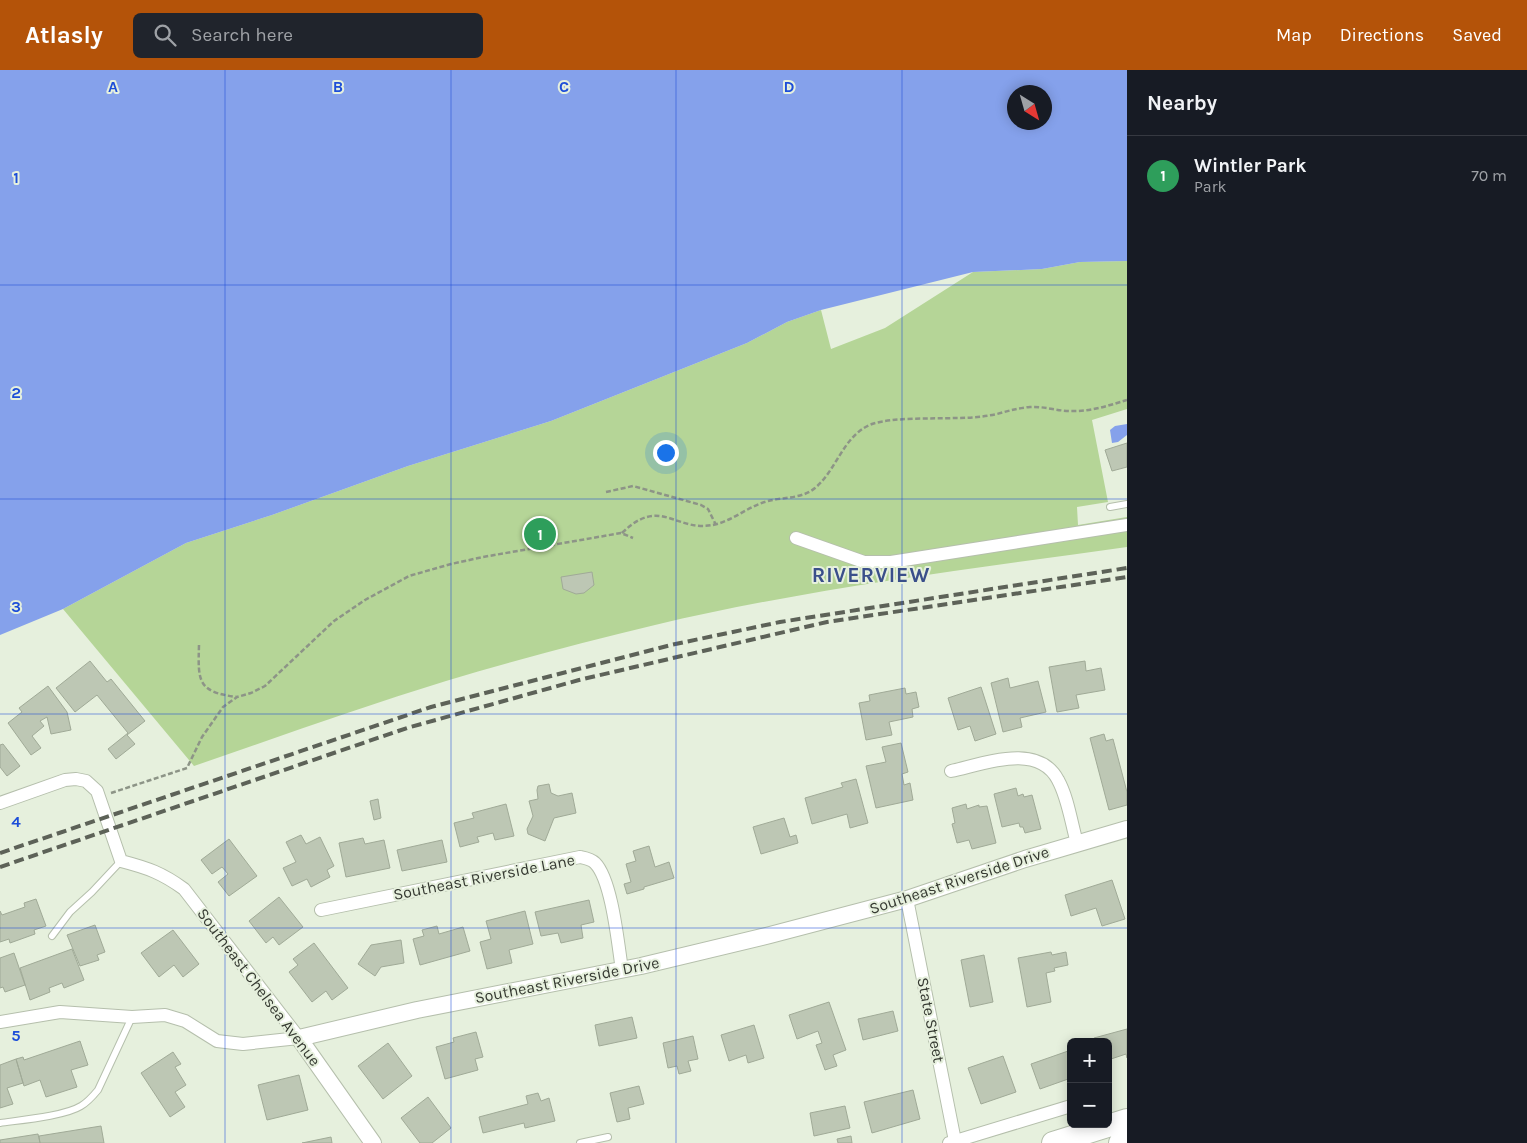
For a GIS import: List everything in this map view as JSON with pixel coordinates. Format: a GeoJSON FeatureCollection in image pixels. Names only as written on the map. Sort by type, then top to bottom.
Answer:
{"type":"FeatureCollection","features":[{"type":"Feature","properties":{"kind":"highway"},"geometry":{"type":"LineString","coordinates":[[1053,1143],[1127,1120]]}},
{"type":"Feature","properties":{"kind":"highway"},"geometry":{"type":"LineString","coordinates":[[1120,1143],[1127,1141]]}},
{"type":"Feature","properties":{"kind":"street"},"geometry":{"type":"LineString","coordinates":[[796,538],[864,562],[891,562],[1127,525]]}},
{"type":"Feature","properties":{"kind":"street"},"geometry":{"type":"LineString","coordinates":[[951,771],[1012,758],[1028,758],[1043,764],[1055,774],[1059,782],[1077,843]]}},
{"type":"Feature","properties":{"kind":"street"},"geometry":{"type":"LineString","coordinates":[[0,803],[66,780],[86,781],[97,791],[121,861]]}},
{"type":"Feature","properties":{"kind":"street","name":"Southeast Riverside Drive"},"geometry":{"type":"LineString","coordinates":[[0,1022],[60,1012],[132,1017],[165,1015],[184,1021],[217,1041],[243,1044],[299,1038],[417,1010],[622,970],[761,937],[907,899],[1024,859],[1127,829]]}},
{"type":"Feature","properties":{"kind":"street","name":"Southeast Riverside Lane"},"geometry":{"type":"LineString","coordinates":[[321,910],[580,857],[593,861],[601,871],[608,888],[622,970]]}},
{"type":"Feature","properties":{"kind":"street","name":"Southeast Chelsea Avenue"},"geometry":{"type":"LineString","coordinates":[[121,861],[146,867],[165,876],[184,889],[299,1038],[373,1143]]}},
{"type":"Feature","properties":{"kind":"street","name":"State Street"},"geometry":{"type":"LineString","coordinates":[[907,899],[952,1142]]}},
{"type":"Feature","properties":{"kind":"street"},"geometry":{"type":"LineString","coordinates":[[952,1142],[1067,1107]]}},
{"type":"Feature","properties":{"kind":"lane"},"geometry":{"type":"LineString","coordinates":[[1110,507],[1127,504]]}},
{"type":"Feature","properties":{"kind":"lane"},"geometry":{"type":"LineString","coordinates":[[52,936],[70,912],[121,861]]}},
{"type":"Feature","properties":{"kind":"lane"},"geometry":{"type":"LineString","coordinates":[[0,1123],[70,1112],[90,1099],[98,1090],[132,1017]]}},
{"type":"Feature","properties":{"kind":"lane"},"geometry":{"type":"LineString","coordinates":[[580,1143],[608,1137]]}},
{"type":"Feature","properties":{"kind":"path"},"geometry":{"type":"LineString","coordinates":[[104,809],[108,794],[187,768],[209,726],[224,708],[237,697],[265,686],[334,621],[365,600],[408,576],[483,557],[621,533],[632,523],[645,516],[659,515],[693,526],[716,524],[748,508],[768,501],[798,496],[813,490],[832,469],[843,448],[861,431],[872,425],[891,421],[975,418],[1032,407],[1076,411],[1100,408],[1127,400]]}},
{"type":"Feature","properties":{"kind":"path"},"geometry":{"type":"LineString","coordinates":[[606,492],[634,486],[701,505],[708,509],[716,524]]}},
{"type":"Feature","properties":{"kind":"path"},"geometry":{"type":"LineString","coordinates":[[621,533],[633,538]]}},
{"type":"Feature","properties":{"kind":"path"},"geometry":{"type":"LineString","coordinates":[[199,645],[198,670],[203,684],[219,694],[237,697]]}},
{"type":"Feature","properties":{"kind":"green space"},"geometry":{"type":"Polygon","coordinates":[[[1127,261],[1127,409],[1092,420],[1108,502],[1077,507],[1078,525],[1127,517],[1127,547],[831,590],[772,600],[655,625],[446,681],[194,766],[63,609],[186,543],[272,515],[408,466],[551,421],[747,343],[787,322],[821,310],[831,349],[885,328],[973,272],[1042,269],[1080,262],[1127,261]]]}},
{"type":"Feature","properties":{"kind":"water"},"geometry":{"type":"Polygon","coordinates":[[[0,70],[1127,70],[1127,261],[1080,262],[1042,269],[973,272],[821,310],[787,322],[747,343],[551,421],[408,466],[272,515],[186,543],[63,609],[0,635],[0,70]]]}},
{"type":"Feature","properties":{"kind":"water"},"geometry":{"type":"Polygon","coordinates":[[[1127,424],[1127,435],[1118,442],[1112,443],[1110,430],[1115,426],[1127,424]]]}},
{"type":"Feature","properties":{"kind":"building"},"geometry":{"type":"Polygon","coordinates":[[[1127,443],[1127,467],[1112,471],[1105,450],[1127,443]]]}},
{"type":"Feature","properties":{"kind":"building"},"geometry":{"type":"Polygon","coordinates":[[[592,572],[594,585],[584,593],[576,594],[563,589],[561,577],[592,572]]]}},
{"type":"Feature","properties":{"kind":"building"},"geometry":{"type":"Polygon","coordinates":[[[90,661],[107,682],[111,679],[145,721],[127,735],[135,744],[116,759],[108,749],[128,733],[97,695],[75,712],[56,688],[90,661]]]}},
{"type":"Feature","properties":{"kind":"building"},"geometry":{"type":"Polygon","coordinates":[[[1085,661],[1086,671],[1101,668],[1105,690],[1076,695],[1079,708],[1057,712],[1049,667],[1085,661]]]}},
{"type":"Feature","properties":{"kind":"building"},"geometry":{"type":"Polygon","coordinates":[[[1008,678],[1010,688],[1038,681],[1046,712],[1020,718],[1022,727],[1003,732],[991,683],[1008,678]]]}},
{"type":"Feature","properties":{"kind":"building"},"geometry":{"type":"Polygon","coordinates":[[[48,686],[67,712],[71,730],[51,734],[47,717],[40,721],[44,726],[32,736],[41,748],[31,755],[8,723],[22,712],[19,708],[48,686]]]}},
{"type":"Feature","properties":{"kind":"building"},"geometry":{"type":"Polygon","coordinates":[[[981,687],[996,734],[975,741],[970,726],[958,730],[948,698],[981,687]]]}},
{"type":"Feature","properties":{"kind":"building"},"geometry":{"type":"Polygon","coordinates":[[[905,688],[906,694],[916,692],[919,707],[912,709],[913,717],[889,722],[892,735],[866,740],[859,703],[870,701],[869,695],[905,688]]]}},
{"type":"Feature","properties":{"kind":"building"},"geometry":{"type":"Polygon","coordinates":[[[1104,734],[1106,741],[1113,739],[1127,792],[1127,805],[1109,810],[1090,738],[1104,734]]]}},
{"type":"Feature","properties":{"kind":"building"},"geometry":{"type":"Polygon","coordinates":[[[901,743],[908,772],[902,774],[904,785],[910,783],[913,800],[876,808],[866,766],[886,762],[882,747],[901,743]]]}},
{"type":"Feature","properties":{"kind":"building"},"geometry":{"type":"Polygon","coordinates":[[[3,744],[20,766],[7,776],[0,767],[0,745],[3,744]]]}},
{"type":"Feature","properties":{"kind":"building"},"geometry":{"type":"Polygon","coordinates":[[[856,779],[868,823],[850,828],[847,814],[812,824],[805,798],[843,787],[841,783],[856,779]]]}},
{"type":"Feature","properties":{"kind":"building"},"geometry":{"type":"Polygon","coordinates":[[[549,784],[551,793],[558,796],[572,793],[576,813],[554,818],[545,841],[528,834],[527,829],[533,816],[529,801],[538,799],[538,786],[549,784]]]}},
{"type":"Feature","properties":{"kind":"building"},"geometry":{"type":"Polygon","coordinates":[[[1016,788],[1018,796],[1023,794],[1024,797],[1032,795],[1041,829],[1025,833],[1019,823],[1002,827],[994,794],[1016,788]]]}},
{"type":"Feature","properties":{"kind":"building"},"geometry":{"type":"Polygon","coordinates":[[[378,799],[381,818],[374,820],[370,801],[378,799]]]}},
{"type":"Feature","properties":{"kind":"building"},"geometry":{"type":"Polygon","coordinates":[[[506,804],[514,836],[495,840],[493,833],[477,837],[479,842],[460,847],[454,823],[474,818],[472,813],[506,804]]]}},
{"type":"Feature","properties":{"kind":"building"},"geometry":{"type":"Polygon","coordinates":[[[966,804],[967,809],[979,805],[979,807],[987,806],[996,843],[972,849],[969,840],[957,843],[952,824],[955,823],[952,808],[966,804]]]}},
{"type":"Feature","properties":{"kind":"building"},"geometry":{"type":"Polygon","coordinates":[[[784,818],[790,837],[796,835],[798,843],[761,854],[753,827],[784,818]]]}},
{"type":"Feature","properties":{"kind":"building"},"geometry":{"type":"Polygon","coordinates":[[[301,835],[306,844],[320,837],[334,866],[327,870],[330,877],[311,887],[307,879],[292,886],[283,868],[296,862],[286,842],[301,835]]]}},
{"type":"Feature","properties":{"kind":"building"},"geometry":{"type":"Polygon","coordinates":[[[363,838],[365,844],[384,840],[390,868],[346,877],[339,843],[363,838]]]}},
{"type":"Feature","properties":{"kind":"building"},"geometry":{"type":"Polygon","coordinates":[[[229,839],[257,876],[229,896],[218,882],[228,874],[222,867],[212,874],[201,860],[229,839]]]}},
{"type":"Feature","properties":{"kind":"building"},"geometry":{"type":"Polygon","coordinates":[[[442,840],[447,862],[402,871],[397,850],[442,840]]]}},
{"type":"Feature","properties":{"kind":"building"},"geometry":{"type":"Polygon","coordinates":[[[649,846],[655,867],[669,862],[674,878],[627,894],[624,884],[631,882],[626,864],[636,861],[633,851],[649,846]]]}},
{"type":"Feature","properties":{"kind":"building"},"geometry":{"type":"Polygon","coordinates":[[[1112,880],[1125,919],[1102,926],[1096,908],[1071,916],[1065,895],[1112,880]]]}},
{"type":"Feature","properties":{"kind":"building"},"geometry":{"type":"Polygon","coordinates":[[[279,897],[303,927],[279,945],[273,937],[266,943],[249,921],[279,897]]]}},
{"type":"Feature","properties":{"kind":"building"},"geometry":{"type":"Polygon","coordinates":[[[36,899],[46,926],[34,930],[35,934],[10,943],[9,939],[0,942],[0,911],[2,915],[25,907],[24,903],[36,899]]]}},
{"type":"Feature","properties":{"kind":"building"},"geometry":{"type":"Polygon","coordinates":[[[589,900],[594,922],[581,925],[583,938],[561,943],[558,933],[541,936],[535,912],[589,900]]]}},
{"type":"Feature","properties":{"kind":"building"},"geometry":{"type":"Polygon","coordinates":[[[525,911],[533,944],[509,950],[512,963],[487,969],[480,942],[491,939],[486,921],[525,911]]]}},
{"type":"Feature","properties":{"kind":"building"},"geometry":{"type":"Polygon","coordinates":[[[95,925],[105,952],[97,955],[99,960],[80,966],[67,935],[95,925]]]}},
{"type":"Feature","properties":{"kind":"building"},"geometry":{"type":"Polygon","coordinates":[[[437,926],[439,934],[463,927],[470,951],[420,965],[413,939],[424,936],[422,930],[437,926]]]}},
{"type":"Feature","properties":{"kind":"building"},"geometry":{"type":"Polygon","coordinates":[[[173,930],[199,964],[183,977],[174,965],[159,977],[141,953],[173,930]]]}},
{"type":"Feature","properties":{"kind":"building"},"geometry":{"type":"Polygon","coordinates":[[[401,940],[404,963],[381,967],[375,976],[358,964],[371,945],[401,940]]]}},
{"type":"Feature","properties":{"kind":"building"},"geometry":{"type":"Polygon","coordinates":[[[314,943],[348,988],[332,1000],[326,991],[312,1002],[289,972],[298,965],[293,959],[314,943]]]}},
{"type":"Feature","properties":{"kind":"building"},"geometry":{"type":"Polygon","coordinates":[[[72,949],[84,980],[64,988],[62,983],[49,988],[50,992],[30,1000],[20,968],[72,949]]]}},
{"type":"Feature","properties":{"kind":"building"},"geometry":{"type":"Polygon","coordinates":[[[1051,952],[1052,955],[1066,952],[1068,965],[1054,968],[1055,971],[1046,973],[1051,1002],[1027,1007],[1018,958],[1051,952]]]}},
{"type":"Feature","properties":{"kind":"building"},"geometry":{"type":"Polygon","coordinates":[[[14,953],[25,985],[5,992],[3,987],[0,988],[0,958],[14,953]]]}},
{"type":"Feature","properties":{"kind":"building"},"geometry":{"type":"Polygon","coordinates":[[[984,955],[993,1002],[970,1007],[961,960],[984,955]]]}},
{"type":"Feature","properties":{"kind":"building"},"geometry":{"type":"Polygon","coordinates":[[[829,1002],[846,1050],[833,1055],[837,1066],[825,1070],[816,1045],[822,1043],[818,1031],[797,1039],[789,1015],[829,1002]]]}},
{"type":"Feature","properties":{"kind":"building"},"geometry":{"type":"Polygon","coordinates":[[[893,1011],[898,1031],[863,1040],[858,1019],[893,1011]]]}},
{"type":"Feature","properties":{"kind":"building"},"geometry":{"type":"Polygon","coordinates":[[[632,1017],[637,1038],[599,1046],[595,1025],[632,1017]]]}},
{"type":"Feature","properties":{"kind":"building"},"geometry":{"type":"Polygon","coordinates":[[[754,1025],[764,1058],[748,1063],[746,1055],[729,1061],[721,1035],[754,1025]]]}},
{"type":"Feature","properties":{"kind":"building"},"geometry":{"type":"Polygon","coordinates":[[[1127,1029],[1127,1058],[1126,1054],[1112,1059],[1112,1038],[1094,1038],[1127,1029]]]}},
{"type":"Feature","properties":{"kind":"building"},"geometry":{"type":"Polygon","coordinates":[[[476,1032],[483,1057],[475,1059],[478,1070],[445,1079],[436,1047],[454,1042],[453,1038],[476,1032]]]}},
{"type":"Feature","properties":{"kind":"building"},"geometry":{"type":"Polygon","coordinates":[[[693,1036],[698,1059],[688,1061],[691,1071],[679,1074],[677,1066],[668,1068],[663,1043],[693,1036]]]}},
{"type":"Feature","properties":{"kind":"building"},"geometry":{"type":"Polygon","coordinates":[[[80,1041],[88,1065],[71,1070],[77,1087],[46,1097],[40,1080],[24,1086],[16,1059],[23,1057],[24,1060],[80,1041]]]}},
{"type":"Feature","properties":{"kind":"building"},"geometry":{"type":"Polygon","coordinates":[[[388,1043],[412,1076],[383,1099],[358,1066],[388,1043]]]}},
{"type":"Feature","properties":{"kind":"building"},"geometry":{"type":"Polygon","coordinates":[[[1067,1051],[1067,1079],[1040,1089],[1031,1064],[1067,1051]]]}},
{"type":"Feature","properties":{"kind":"building"},"geometry":{"type":"Polygon","coordinates":[[[173,1052],[181,1064],[175,1067],[186,1085],[175,1092],[185,1107],[170,1117],[141,1073],[173,1052]]]}},
{"type":"Feature","properties":{"kind":"building"},"geometry":{"type":"Polygon","coordinates":[[[1003,1056],[1016,1092],[981,1104],[968,1068],[1003,1056]]]}},
{"type":"Feature","properties":{"kind":"building"},"geometry":{"type":"Polygon","coordinates":[[[16,1059],[23,1083],[7,1088],[13,1104],[0,1108],[0,1065],[16,1059]]]}},
{"type":"Feature","properties":{"kind":"building"},"geometry":{"type":"Polygon","coordinates":[[[299,1075],[308,1110],[267,1120],[258,1085],[299,1075]]]}},
{"type":"Feature","properties":{"kind":"building"},"geometry":{"type":"Polygon","coordinates":[[[639,1086],[644,1104],[628,1108],[630,1119],[617,1122],[610,1093],[639,1086]]]}},
{"type":"Feature","properties":{"kind":"building"},"geometry":{"type":"Polygon","coordinates":[[[913,1090],[920,1119],[872,1133],[864,1102],[913,1090]]]}},
{"type":"Feature","properties":{"kind":"building"},"geometry":{"type":"Polygon","coordinates":[[[538,1093],[541,1101],[549,1098],[555,1121],[525,1128],[524,1123],[483,1133],[479,1117],[528,1104],[526,1096],[538,1093]]]}},
{"type":"Feature","properties":{"kind":"building"},"geometry":{"type":"Polygon","coordinates":[[[428,1097],[451,1128],[432,1143],[420,1143],[401,1118],[428,1097]]]}},
{"type":"Feature","properties":{"kind":"building"},"geometry":{"type":"Polygon","coordinates":[[[845,1106],[850,1128],[814,1136],[810,1113],[845,1106]]]}},
{"type":"Feature","properties":{"kind":"building"},"geometry":{"type":"Polygon","coordinates":[[[101,1126],[104,1143],[40,1143],[39,1136],[101,1126]]]}},
{"type":"Feature","properties":{"kind":"building"},"geometry":{"type":"Polygon","coordinates":[[[38,1134],[40,1143],[0,1143],[0,1140],[38,1134]]]}},
{"type":"Feature","properties":{"kind":"building"},"geometry":{"type":"Polygon","coordinates":[[[851,1136],[852,1143],[838,1143],[837,1139],[851,1136]]]}},
{"type":"Feature","properties":{"kind":"building"},"geometry":{"type":"Polygon","coordinates":[[[331,1137],[332,1143],[302,1143],[331,1137]]]}},
{"type":"Feature","properties":{"kind":"railway"},"geometry":{"type":"LineString","coordinates":[[0,853],[431,707],[671,645],[780,622],[1127,568]]}},
{"type":"Feature","properties":{"kind":"railway"},"geometry":{"type":"LineString","coordinates":[[0,867],[407,728],[579,680],[827,622],[1127,577]]}},
{"type":"Feature","properties":{"kind":"place","name":"Wintler Park"},"geometry":{"type":"Point","coordinates":[540,534]}},
{"type":"Feature","properties":{"kind":"district","name":"RIVERVIEW"},"geometry":{"type":"Point","coordinates":[871,575]}}]}
